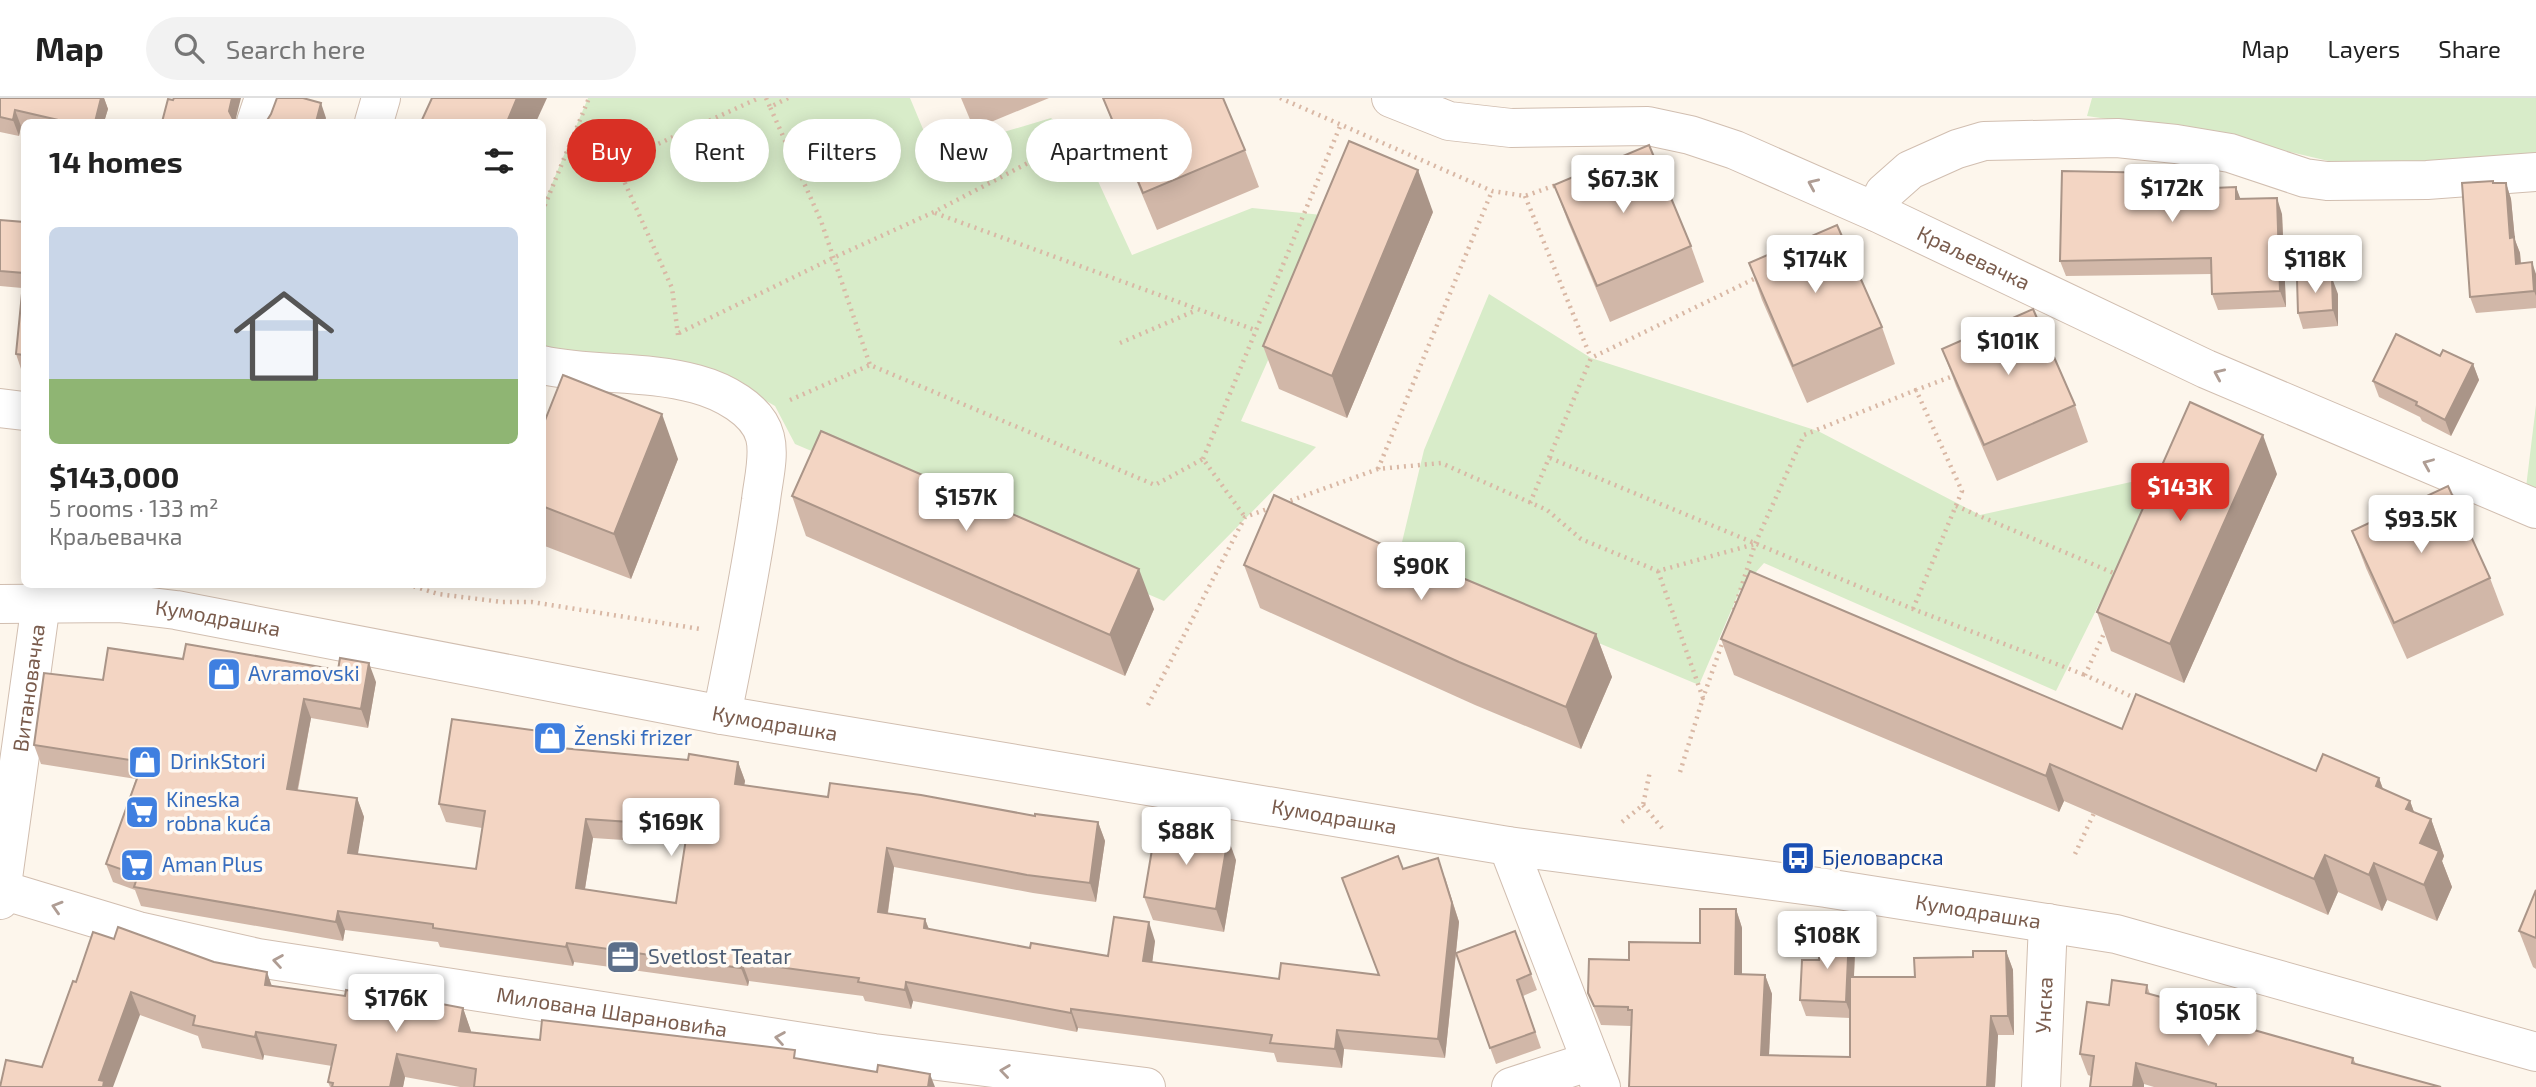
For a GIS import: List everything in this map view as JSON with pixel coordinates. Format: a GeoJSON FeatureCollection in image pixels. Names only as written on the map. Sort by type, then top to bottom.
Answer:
{"type":"FeatureCollection","features":[{"type":"Feature","properties":{"kind":"street"},"geometry":{"type":"LineString","coordinates":[[257,119],[264,98]]}},
{"type":"Feature","properties":{"kind":"street"},"geometry":{"type":"LineString","coordinates":[[375,119],[381,98]]}},
{"type":"Feature","properties":{"kind":"street","name":"Краљевачка"},"geometry":{"type":"LineString","coordinates":[[1391,98],[1449,121],[1511,128],[1648,126],[1690,135],[1735,150],[1876,212],[2206,369],[2536,509]]}},
{"type":"Feature","properties":{"kind":"street"},"geometry":{"type":"LineString","coordinates":[[1876,212],[1884,193],[1910,170],[1957,149],[1984,141],[2117,138],[2176,144],[2230,153],[2305,178],[2326,181],[2427,180],[2536,172]]}},
{"type":"Feature","properties":{"kind":"street"},"geometry":{"type":"LineString","coordinates":[[546,365],[657,377],[706,388],[754,415],[765,437],[765,469],[722,716]]}},
{"type":"Feature","properties":{"kind":"street"},"geometry":{"type":"LineString","coordinates":[[0,408],[21,411]]}},
{"type":"Feature","properties":{"kind":"street","name":"Кумодрашка"},"geometry":{"type":"LineString","coordinates":[[0,604],[41,603],[120,594],[176,610],[722,716],[1508,846],[1826,888],[2116,934],[2536,1052]]}},
{"type":"Feature","properties":{"kind":"street","name":"Витановачка"},"geometry":{"type":"LineString","coordinates":[[1,895],[41,603]]}},
{"type":"Feature","properties":{"kind":"street"},"geometry":{"type":"LineString","coordinates":[[1508,846],[1596,1074],[1511,1087]]}},
{"type":"Feature","properties":{"kind":"street","name":"Милована Шарановића"},"geometry":{"type":"LineString","coordinates":[[1,895],[138,932],[258,958],[861,1051],[1146,1087]]}},
{"type":"Feature","properties":{"kind":"street","name":"Унска"},"geometry":{"type":"LineString","coordinates":[[2041,1087],[2048,923]]}},
{"type":"Feature","properties":{"kind":"path"},"geometry":{"type":"LineString","coordinates":[[581,119],[589,98]]}},
{"type":"Feature","properties":{"kind":"path"},"geometry":{"type":"LineString","coordinates":[[656,145],[760,98]]}},
{"type":"Feature","properties":{"kind":"path"},"geometry":{"type":"LineString","coordinates":[[766,98],[835,257],[870,365]]}},
{"type":"Feature","properties":{"kind":"path"},"geometry":{"type":"LineString","coordinates":[[769,107],[788,98]]}},
{"type":"Feature","properties":{"kind":"path"},"geometry":{"type":"LineString","coordinates":[[1280,98],[1492,191],[1378,469]]}},
{"type":"Feature","properties":{"kind":"path"},"geometry":{"type":"LineString","coordinates":[[679,333],[934,212],[1124,112]]}},
{"type":"Feature","properties":{"kind":"path"},"geometry":{"type":"LineString","coordinates":[[754,415],[870,365],[1155,485],[1203,459],[1341,124]]}},
{"type":"Feature","properties":{"kind":"path"},"geometry":{"type":"LineString","coordinates":[[546,203],[567,153]]}},
{"type":"Feature","properties":{"kind":"path"},"geometry":{"type":"LineString","coordinates":[[624,182],[671,288],[679,333],[657,377]]}},
{"type":"Feature","properties":{"kind":"path"},"geometry":{"type":"LineString","coordinates":[[1525,196],[1591,358]]}},
{"type":"Feature","properties":{"kind":"path"},"geometry":{"type":"LineString","coordinates":[[934,212],[1255,330]]}},
{"type":"Feature","properties":{"kind":"path"},"geometry":{"type":"LineString","coordinates":[[1530,503],[1591,358],[1767,273]]}},
{"type":"Feature","properties":{"kind":"path"},"geometry":{"type":"LineString","coordinates":[[1120,343],[1197,310]]}},
{"type":"Feature","properties":{"kind":"path"},"geometry":{"type":"LineString","coordinates":[[1732,614],[1755,544],[1804,435],[1958,375]]}},
{"type":"Feature","properties":{"kind":"path"},"geometry":{"type":"LineString","coordinates":[[1913,609],[1962,491],[1916,390]]}},
{"type":"Feature","properties":{"kind":"path"},"geometry":{"type":"LineString","coordinates":[[1550,458],[1913,609],[2085,675],[2143,702]]}},
{"type":"Feature","properties":{"kind":"path"},"geometry":{"type":"LineString","coordinates":[[1203,459],[1245,517]]}},
{"type":"Feature","properties":{"kind":"path"},"geometry":{"type":"LineString","coordinates":[[1148,705],[1245,517],[1378,469],[1441,463],[1547,510],[1581,539],[1658,571],[1755,544]]}},
{"type":"Feature","properties":{"kind":"path"},"geometry":{"type":"LineString","coordinates":[[1956,506],[2117,575]]}},
{"type":"Feature","properties":{"kind":"path"},"geometry":{"type":"LineString","coordinates":[[1658,571],[1703,698]]}},
{"type":"Feature","properties":{"kind":"path"},"geometry":{"type":"LineString","coordinates":[[420,588],[438,594],[502,602],[532,602],[737,635]]}},
{"type":"Feature","properties":{"kind":"path"},"geometry":{"type":"LineString","coordinates":[[1680,772],[1728,626]]}},
{"type":"Feature","properties":{"kind":"path"},"geometry":{"type":"LineString","coordinates":[[2085,675],[2107,628]]}},
{"type":"Feature","properties":{"kind":"path"},"geometry":{"type":"LineString","coordinates":[[1643,805],[1650,771]]}},
{"type":"Feature","properties":{"kind":"path"},"geometry":{"type":"LineString","coordinates":[[2075,855],[2098,804]]}},
{"type":"Feature","properties":{"kind":"green space"},"geometry":{"type":"Polygon","coordinates":[[[588,98],[910,98],[919,119],[915,119],[915,182],[1012,182],[1012,130],[1026,125],[1026,182],[1098,182],[1132,255],[1252,208],[1332,216],[1241,421],[1316,447],[1164,601],[795,444],[775,406],[712,370],[555,352],[546,348],[546,198],[567,148],[567,182],[656,182],[656,119],[579,119],[588,98]]]}},
{"type":"Feature","properties":{"kind":"green space"},"geometry":{"type":"Polygon","coordinates":[[[2092,98],[2536,98],[2536,157],[2437,163],[2337,163],[2222,136],[2087,116],[2092,98]]]}},
{"type":"Feature","properties":{"kind":"green space"},"geometry":{"type":"Polygon","coordinates":[[[1489,294],[1591,358],[1818,431],[1980,515],[2163,475],[2056,691],[1764,563],[1740,590],[1699,685],[1398,559],[1424,450],[1489,294]]]}},
{"type":"Feature","properties":{"kind":"green space"},"geometry":{"type":"Polygon","coordinates":[[[2536,405],[2536,509],[2524,504],[2536,405]]]}},
{"type":"Feature","properties":{"kind":"building"},"geometry":{"type":"Polygon","coordinates":[[[0,98],[101,98],[96,119],[54,119],[15,110],[13,120],[0,117],[0,98]]]}},
{"type":"Feature","properties":{"kind":"building"},"geometry":{"type":"Polygon","coordinates":[[[232,98],[229,111],[233,119],[163,119],[168,99],[232,98]]]}},
{"type":"Feature","properties":{"kind":"building"},"geometry":{"type":"Polygon","coordinates":[[[277,98],[303,98],[321,103],[317,119],[268,119],[277,98]]]}},
{"type":"Feature","properties":{"kind":"building"},"geometry":{"type":"Polygon","coordinates":[[[432,98],[517,98],[508,119],[422,119],[432,98]]]}},
{"type":"Feature","properties":{"kind":"building"},"geometry":{"type":"Polygon","coordinates":[[[1103,98],[1223,98],[1245,150],[1192,172],[1192,119],[1112,119],[1103,98]]]}},
{"type":"Feature","properties":{"kind":"building"},"geometry":{"type":"Polygon","coordinates":[[[1349,141],[1418,170],[1332,376],[1263,346],[1349,141]]]}},
{"type":"Feature","properties":{"kind":"building"},"geometry":{"type":"Polygon","coordinates":[[[1649,145],[1691,246],[1597,286],[1554,185],[1649,145]]]}},
{"type":"Feature","properties":{"kind":"building"},"geometry":{"type":"Polygon","coordinates":[[[2212,165],[2213,188],[2236,187],[2236,199],[2277,198],[2280,291],[2212,294],[2211,258],[2060,261],[2062,171],[2162,173],[2162,166],[2212,165]]]}},
{"type":"Feature","properties":{"kind":"building"},"geometry":{"type":"Polygon","coordinates":[[[1138,182],[1169,182],[1143,193],[1138,182]]]}},
{"type":"Feature","properties":{"kind":"building"},"geometry":{"type":"Polygon","coordinates":[[[2462,183],[2506,183],[2510,238],[2514,237],[2516,264],[2532,262],[2534,291],[2470,297],[2462,183]]]}},
{"type":"Feature","properties":{"kind":"building"},"geometry":{"type":"Polygon","coordinates":[[[0,220],[21,222],[21,273],[0,271],[0,220]]]}},
{"type":"Feature","properties":{"kind":"building"},"geometry":{"type":"Polygon","coordinates":[[[1837,225],[1882,327],[1793,366],[1749,263],[1837,225]]]}},
{"type":"Feature","properties":{"kind":"building"},"geometry":{"type":"Polygon","coordinates":[[[2332,278],[2333,310],[2298,313],[2297,279],[2332,278]]]}},
{"type":"Feature","properties":{"kind":"building"},"geometry":{"type":"Polygon","coordinates":[[[21,303],[21,355],[16,354],[21,303]]]}},
{"type":"Feature","properties":{"kind":"building"},"geometry":{"type":"Polygon","coordinates":[[[2033,309],[2075,405],[1984,445],[1942,349],[2033,309]]]}},
{"type":"Feature","properties":{"kind":"building"},"geometry":{"type":"Polygon","coordinates":[[[2396,334],[2440,356],[2443,350],[2473,364],[2445,420],[2416,405],[2417,402],[2373,381],[2396,334]]]}},
{"type":"Feature","properties":{"kind":"building"},"geometry":{"type":"Polygon","coordinates":[[[563,375],[662,414],[614,534],[546,508],[546,418],[563,375]]]}},
{"type":"Feature","properties":{"kind":"building"},"geometry":{"type":"Polygon","coordinates":[[[2190,402],[2263,435],[2170,644],[2097,612],[2190,402]]]}},
{"type":"Feature","properties":{"kind":"building"},"geometry":{"type":"Polygon","coordinates":[[[821,431],[1139,569],[1110,635],[792,496],[821,431]]]}},
{"type":"Feature","properties":{"kind":"building"},"geometry":{"type":"Polygon","coordinates":[[[2448,486],[2490,578],[2394,623],[2352,531],[2448,486]]]}},
{"type":"Feature","properties":{"kind":"building"},"geometry":{"type":"Polygon","coordinates":[[[1274,495],[1379,543],[1596,634],[1566,707],[1244,565],[1274,495]]]}},
{"type":"Feature","properties":{"kind":"building"},"geometry":{"type":"Polygon","coordinates":[[[1750,571],[2122,729],[2136,694],[2316,771],[2323,754],[2379,778],[2376,786],[2410,801],[2406,809],[2431,819],[2420,843],[2439,851],[2424,885],[2374,863],[2369,875],[2325,855],[2314,879],[2050,764],[2046,776],[1721,639],[1750,571]]]}},
{"type":"Feature","properties":{"kind":"building"},"geometry":{"type":"Polygon","coordinates":[[[186,644],[338,670],[340,658],[369,663],[361,709],[304,699],[287,789],[357,798],[348,853],[476,869],[485,811],[439,804],[452,719],[554,733],[551,747],[688,760],[689,754],[738,762],[735,784],[828,797],[830,783],[921,795],[1035,816],[1098,822],[1090,883],[1027,875],[887,848],[878,912],[925,919],[924,928],[1030,948],[1031,943],[1108,956],[1114,917],[1149,922],[1143,961],[1279,979],[1281,963],[1379,975],[1342,878],[1398,856],[1403,869],[1438,858],[1452,903],[1438,1039],[1337,1030],[1335,1049],[1270,1043],[1272,1035],[1071,1009],[1071,1013],[906,982],[905,990],[858,982],[859,978],[742,962],[741,968],[567,943],[566,947],[338,911],[336,922],[134,887],[138,875],[106,864],[143,762],[34,745],[44,673],[103,680],[108,648],[183,659],[186,644]],[[586,819],[576,888],[676,903],[688,826],[586,819]]]}},
{"type":"Feature","properties":{"kind":"building"},"geometry":{"type":"Polygon","coordinates":[[[1156,826],[1228,838],[1216,909],[1144,897],[1156,826]]]}},
{"type":"Feature","properties":{"kind":"building"},"geometry":{"type":"Polygon","coordinates":[[[2536,890],[2536,938],[2519,931],[2536,890]]]}},
{"type":"Feature","properties":{"kind":"building"},"geometry":{"type":"Polygon","coordinates":[[[1700,909],[1736,909],[1735,974],[1765,975],[1761,1055],[1850,1057],[1850,977],[1915,977],[1914,958],[1973,957],[1973,951],[2006,951],[2008,1016],[1991,1016],[1987,1087],[1629,1087],[1632,1010],[1628,1010],[1628,1007],[1594,1006],[1588,993],[1589,959],[1629,960],[1629,942],[1700,943],[1700,909]]]}},
{"type":"Feature","properties":{"kind":"building"},"geometry":{"type":"Polygon","coordinates":[[[118,927],[214,962],[267,972],[265,985],[345,996],[346,990],[414,1003],[415,999],[463,1008],[459,1031],[540,1040],[542,1020],[795,1050],[794,1058],[877,1072],[878,1065],[930,1074],[928,1087],[474,1087],[476,1069],[397,1054],[390,1087],[332,1087],[333,1083],[328,1082],[336,1045],[256,1032],[255,1037],[193,1025],[195,1016],[131,992],[99,1080],[104,1081],[103,1087],[0,1087],[6,1060],[42,1067],[93,932],[114,939],[118,927]]]}},
{"type":"Feature","properties":{"kind":"building"},"geometry":{"type":"Polygon","coordinates":[[[1515,931],[1531,974],[1517,980],[1535,1032],[1490,1048],[1456,953],[1515,931]]]}},
{"type":"Feature","properties":{"kind":"building"},"geometry":{"type":"Polygon","coordinates":[[[1820,934],[1849,935],[1846,1002],[1800,1000],[1802,960],[1819,960],[1820,934]]]}},
{"type":"Feature","properties":{"kind":"building"},"geometry":{"type":"Polygon","coordinates":[[[2112,980],[2147,985],[2146,993],[2224,1014],[2222,1021],[2353,1058],[2352,1063],[2441,1087],[2216,1087],[2216,1084],[2136,1063],[2133,1087],[2090,1087],[2094,1056],[2080,1054],[2087,1002],[2109,1005],[2112,980]]]}},
{"type":"Feature","properties":{"kind":"place","name":"Avramovski"},"geometry":{"type":"Point","coordinates":[224,674]}},
{"type":"Feature","properties":{"kind":"place","name":"Ženski frizer"},"geometry":{"type":"Point","coordinates":[550,738]}},
{"type":"Feature","properties":{"kind":"place","name":"DrinkStori"},"geometry":{"type":"Point","coordinates":[145,762]}},
{"type":"Feature","properties":{"kind":"place","name":"Kineska robna kuća"},"geometry":{"type":"Point","coordinates":[142,812]}},
{"type":"Feature","properties":{"kind":"place","name":"Бјеловарска"},"geometry":{"type":"Point","coordinates":[1798,858]}},
{"type":"Feature","properties":{"kind":"place","name":"Aman Plus"},"geometry":{"type":"Point","coordinates":[137,865]}},
{"type":"Feature","properties":{"kind":"place","name":"Svetlost Teatar"},"geometry":{"type":"Point","coordinates":[623,957]}}]}
